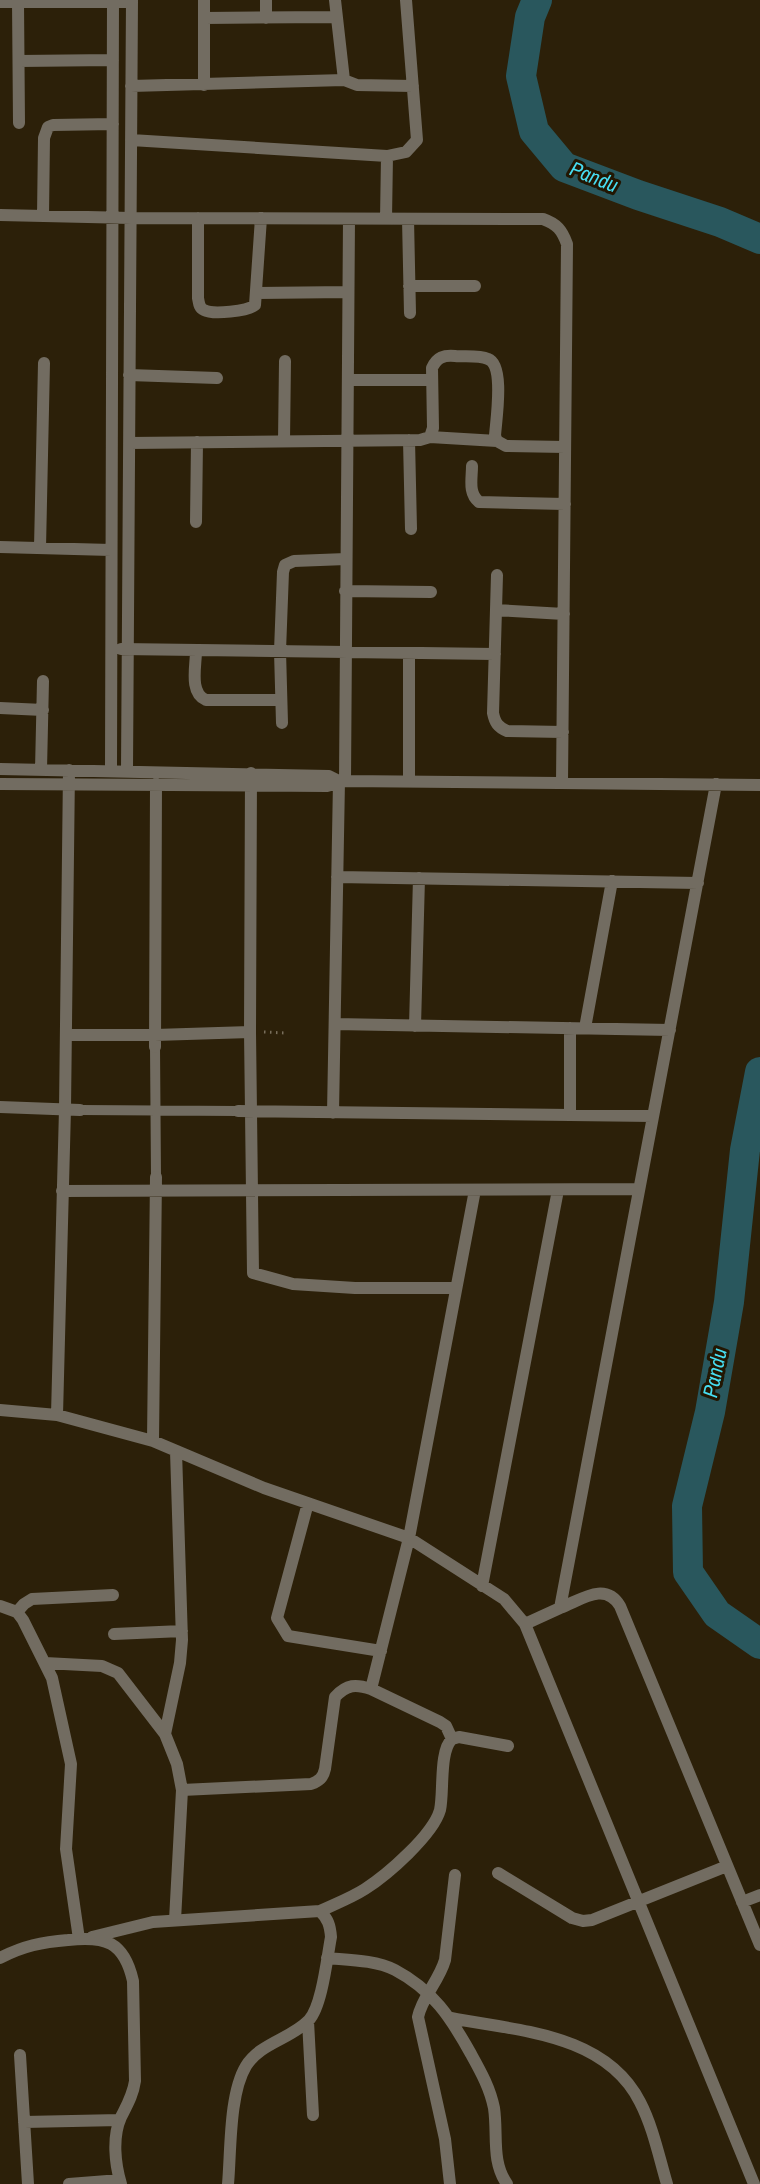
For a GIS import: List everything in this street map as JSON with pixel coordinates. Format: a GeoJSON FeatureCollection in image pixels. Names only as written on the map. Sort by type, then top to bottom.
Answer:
{"type":"FeatureCollection","features":[{"type":"Feature","properties":{"kind":"street"},"geometry":{"type":"LineString","coordinates":[[204,0],[204,85]]}},
{"type":"Feature","properties":{"kind":"street"},"geometry":{"type":"LineString","coordinates":[[266,0],[266,18]]}},
{"type":"Feature","properties":{"kind":"street"},"geometry":{"type":"LineString","coordinates":[[335,0],[345,80]]}},
{"type":"Feature","properties":{"kind":"street"},"geometry":{"type":"LineString","coordinates":[[131,140],[387,156],[406,152],[417,140],[406,0]]}},
{"type":"Feature","properties":{"kind":"street"},"geometry":{"type":"LineString","coordinates":[[113,1],[111,649],[119,785]]}},
{"type":"Feature","properties":{"kind":"street"},"geometry":{"type":"LineString","coordinates":[[0,2],[132,1],[128,649],[118,771]]}},
{"type":"Feature","properties":{"kind":"street"},"geometry":{"type":"LineString","coordinates":[[18,2],[19,123]]}},
{"type":"Feature","properties":{"kind":"street"},"geometry":{"type":"LineString","coordinates":[[204,18],[337,17]]}},
{"type":"Feature","properties":{"kind":"street"},"geometry":{"type":"LineString","coordinates":[[19,61],[113,60]]}},
{"type":"Feature","properties":{"kind":"street"},"geometry":{"type":"LineString","coordinates":[[131,86],[345,80],[357,85],[413,86]]}},
{"type":"Feature","properties":{"kind":"street"},"geometry":{"type":"LineString","coordinates":[[44,216],[44,138],[48,127],[113,124]]}},
{"type":"Feature","properties":{"kind":"street"},"geometry":{"type":"LineString","coordinates":[[386,219],[387,156]]}},
{"type":"Feature","properties":{"kind":"street"},"geometry":{"type":"LineString","coordinates":[[0,215],[112,218],[543,219],[554,223],[563,231],[567,244],[562,783]]}},
{"type":"Feature","properties":{"kind":"street"},"geometry":{"type":"LineString","coordinates":[[198,218],[199,305],[203,310],[210,312],[245,310],[255,305],[261,218]]}},
{"type":"Feature","properties":{"kind":"street"},"geometry":{"type":"LineString","coordinates":[[333,1113],[337,877],[345,652],[349,219]]}},
{"type":"Feature","properties":{"kind":"street"},"geometry":{"type":"LineString","coordinates":[[408,219],[410,313]]}},
{"type":"Feature","properties":{"kind":"street"},"geometry":{"type":"LineString","coordinates":[[409,286],[476,286]]}},
{"type":"Feature","properties":{"kind":"street"},"geometry":{"type":"LineString","coordinates":[[257,294],[348,292]]}},
{"type":"Feature","properties":{"kind":"street"},"geometry":{"type":"LineString","coordinates":[[430,437],[433,428],[432,368],[435,362],[446,355],[488,358],[494,362],[499,374],[495,436],[497,441]]}},
{"type":"Feature","properties":{"kind":"street"},"geometry":{"type":"LineString","coordinates":[[284,441],[285,361]]}},
{"type":"Feature","properties":{"kind":"street"},"geometry":{"type":"LineString","coordinates":[[40,548],[44,363]]}},
{"type":"Feature","properties":{"kind":"street"},"geometry":{"type":"LineString","coordinates":[[129,375],[217,378]]}},
{"type":"Feature","properties":{"kind":"street"},"geometry":{"type":"LineString","coordinates":[[348,380],[432,380]]}},
{"type":"Feature","properties":{"kind":"street"},"geometry":{"type":"LineString","coordinates":[[129,443],[409,441],[430,437],[497,441],[506,446],[565,447]]}},
{"type":"Feature","properties":{"kind":"street"},"geometry":{"type":"LineString","coordinates":[[409,441],[411,529]]}},
{"type":"Feature","properties":{"kind":"street"},"geometry":{"type":"LineString","coordinates":[[196,522],[197,442]]}},
{"type":"Feature","properties":{"kind":"street"},"geometry":{"type":"LineString","coordinates":[[472,466],[473,497],[479,502],[565,504]]}},
{"type":"Feature","properties":{"kind":"street"},"geometry":{"type":"LineString","coordinates":[[0,547],[111,550]]}},
{"type":"Feature","properties":{"kind":"street"},"geometry":{"type":"LineString","coordinates":[[282,723],[280,651],[285,565],[294,561],[346,559]]}},
{"type":"Feature","properties":{"kind":"street"},"geometry":{"type":"LineString","coordinates":[[497,575],[493,713],[495,722],[507,731],[563,732]]}},
{"type":"Feature","properties":{"kind":"street"},"geometry":{"type":"LineString","coordinates":[[345,591],[431,592]]}},
{"type":"Feature","properties":{"kind":"street"},"geometry":{"type":"LineString","coordinates":[[496,610],[564,614]]}},
{"type":"Feature","properties":{"kind":"street"},"geometry":{"type":"LineString","coordinates":[[111,649],[495,654]]}},
{"type":"Feature","properties":{"kind":"street"},"geometry":{"type":"LineString","coordinates":[[196,651],[195,685],[201,698],[206,700],[281,700]]}},
{"type":"Feature","properties":{"kind":"street"},"geometry":{"type":"LineString","coordinates":[[409,653],[409,782]]}},
{"type":"Feature","properties":{"kind":"street"},"geometry":{"type":"LineString","coordinates":[[41,770],[43,681]]}},
{"type":"Feature","properties":{"kind":"street"},"geometry":{"type":"LineString","coordinates":[[0,708],[43,710]]}},
{"type":"Feature","properties":{"kind":"street"},"geometry":{"type":"LineString","coordinates":[[0,770],[118,771],[251,778]]}},
{"type":"Feature","properties":{"kind":"street"},"geometry":{"type":"LineString","coordinates":[[57,1416],[65,1109],[69,770]]}},
{"type":"Feature","properties":{"kind":"street"},"geometry":{"type":"LineString","coordinates":[[0,784],[119,785],[329,776],[342,781],[759,785]]}},
{"type":"Feature","properties":{"kind":"street"},"geometry":{"type":"LineString","coordinates":[[251,778],[250,1032],[253,1273],[293,1284],[355,1288],[455,1288]]}},
{"type":"Feature","properties":{"kind":"street"},"geometry":{"type":"LineString","coordinates":[[155,1041],[156,784]]}},
{"type":"Feature","properties":{"kind":"street"},"geometry":{"type":"LineString","coordinates":[[560,1608],[716,784]]}},
{"type":"Feature","properties":{"kind":"street"},"geometry":{"type":"LineString","coordinates":[[337,877],[698,883]]}},
{"type":"Feature","properties":{"kind":"street"},"geometry":{"type":"LineString","coordinates":[[415,1026],[419,878]]}},
{"type":"Feature","properties":{"kind":"street"},"geometry":{"type":"LineString","coordinates":[[585,1028],[612,881]]}},
{"type":"Feature","properties":{"kind":"street"},"geometry":{"type":"LineString","coordinates":[[335,1024],[670,1030]]}},
{"type":"Feature","properties":{"kind":"street"},"geometry":{"type":"LineString","coordinates":[[570,1028],[570,1115]]}},
{"type":"Feature","properties":{"kind":"street"},"geometry":{"type":"LineString","coordinates":[[66,1035],[155,1041],[250,1032]]}},
{"type":"Feature","properties":{"kind":"street"},"geometry":{"type":"LineString","coordinates":[[0,1107],[80,1110]]}},
{"type":"Feature","properties":{"kind":"street"},"geometry":{"type":"LineString","coordinates":[[238,1111],[653,1116]]}},
{"type":"Feature","properties":{"kind":"street"},"geometry":{"type":"LineString","coordinates":[[153,1442],[156,1177]]}},
{"type":"Feature","properties":{"kind":"street"},"geometry":{"type":"LineString","coordinates":[[371,1689],[409,1538],[475,1190]]}},
{"type":"Feature","properties":{"kind":"street"},"geometry":{"type":"LineString","coordinates":[[482,1586],[558,1190]]}},
{"type":"Feature","properties":{"kind":"street"},"geometry":{"type":"LineString","coordinates":[[62,1191],[639,1190]]}},
{"type":"Feature","properties":{"kind":"street"},"geometry":{"type":"LineString","coordinates":[[0,1410],[57,1416],[153,1442],[264,1488],[409,1538],[504,1599],[525,1624],[756,2182]]}},
{"type":"Feature","properties":{"kind":"street"},"geometry":{"type":"LineString","coordinates":[[165,1734],[180,1663],[182,1631],[176,1451]]}},
{"type":"Feature","properties":{"kind":"street"},"geometry":{"type":"LineString","coordinates":[[308,1503],[277,1618],[288,1636],[381,1652]]}},
{"type":"Feature","properties":{"kind":"street"},"geometry":{"type":"LineString","coordinates":[[525,1624],[596,1593],[606,1593],[615,1599],[760,1945]]}},
{"type":"Feature","properties":{"kind":"street"},"geometry":{"type":"LineString","coordinates":[[17,1612],[32,1599],[113,1595]]}},
{"type":"Feature","properties":{"kind":"street"},"geometry":{"type":"LineString","coordinates":[[0,1606],[17,1612],[23,1620],[52,1678],[58,1699],[71,1764],[66,1849],[79,1939]]}},
{"type":"Feature","properties":{"kind":"street"},"geometry":{"type":"LineString","coordinates":[[114,1634],[182,1631]]}},
{"type":"Feature","properties":{"kind":"street"},"geometry":{"type":"LineString","coordinates":[[45,1663],[102,1666],[118,1673],[165,1734],[177,1764],[182,1790],[175,1920]]}},
{"type":"Feature","properties":{"kind":"street"},"geometry":{"type":"LineString","coordinates":[[182,1790],[311,1785],[318,1782],[323,1777],[325,1769],[335,1697],[351,1685],[371,1689],[440,1722],[446,1726],[452,1739]]}},
{"type":"Feature","properties":{"kind":"street"},"geometry":{"type":"LineString","coordinates":[[0,1958],[39,1942],[92,1938],[136,1925],[175,1920],[320,1911],[363,1890],[383,1876],[429,1831],[440,1808],[446,1748],[452,1739],[459,1737],[508,1746]]}},
{"type":"Feature","properties":{"kind":"street"},"geometry":{"type":"LineString","coordinates":[[498,1873],[572,1918],[584,1921],[639,1902],[727,1866]]}},
{"type":"Feature","properties":{"kind":"street"},"geometry":{"type":"LineString","coordinates":[[450,2184],[445,2139],[418,2017],[420,2009],[442,1970],[448,1948],[455,1875]]}},
{"type":"Feature","properties":{"kind":"street"},"geometry":{"type":"LineString","coordinates":[[742,1902],[760,1895]]}},
{"type":"Feature","properties":{"kind":"street"},"geometry":{"type":"LineString","coordinates":[[228,2184],[235,2099],[239,2080],[246,2064],[256,2054],[308,2021],[316,2010],[331,1937],[330,1926],[320,1911]]}},
{"type":"Feature","properties":{"kind":"street"},"geometry":{"type":"LineString","coordinates":[[69,2184],[120,2182],[115,2156],[120,2120],[134,2091],[135,2081],[133,1981],[130,1968],[116,1947],[103,1940],[92,1938]]}},
{"type":"Feature","properties":{"kind":"street"},"geometry":{"type":"LineString","coordinates":[[327,1958],[382,1965],[395,1970],[429,1994],[451,2018],[486,2080],[491,2094],[497,2166],[507,2184]]}},
{"type":"Feature","properties":{"kind":"street"},"geometry":{"type":"LineString","coordinates":[[451,2018],[552,2038],[581,2047],[602,2058],[632,2088],[641,2104],[668,2184]]}},
{"type":"Feature","properties":{"kind":"street"},"geometry":{"type":"LineString","coordinates":[[308,2021],[314,2115]]}},
{"type":"Feature","properties":{"kind":"street"},"geometry":{"type":"LineString","coordinates":[[20,2055],[28,2184]]}},
{"type":"Feature","properties":{"kind":"street"},"geometry":{"type":"LineString","coordinates":[[24,2122],[120,2120]]}},
{"type":"Feature","properties":{"kind":"lane"},"geometry":{"type":"LineString","coordinates":[[155,1041],[156,1177]]}},
{"type":"Feature","properties":{"kind":"lane"},"geometry":{"type":"LineString","coordinates":[[80,1110],[238,1111]]}},
{"type":"Feature","properties":{"kind":"path"},"geometry":{"type":"LineString","coordinates":[[250,1032],[285,1033]]}},
{"type":"Feature","properties":{"kind":"waterway","name":"Pandu"},"geometry":{"type":"LineString","coordinates":[[537,0],[530,17],[521,76],[534,131],[564,167],[638,195],[720,222],[760,239]]}},
{"type":"Feature","properties":{"kind":"waterway","name":"Pandu"},"geometry":{"type":"LineString","coordinates":[[760,1072],[745,1150],[729,1302],[710,1412],[687,1506],[688,1572],[717,1614],[760,1644]]}}]}
